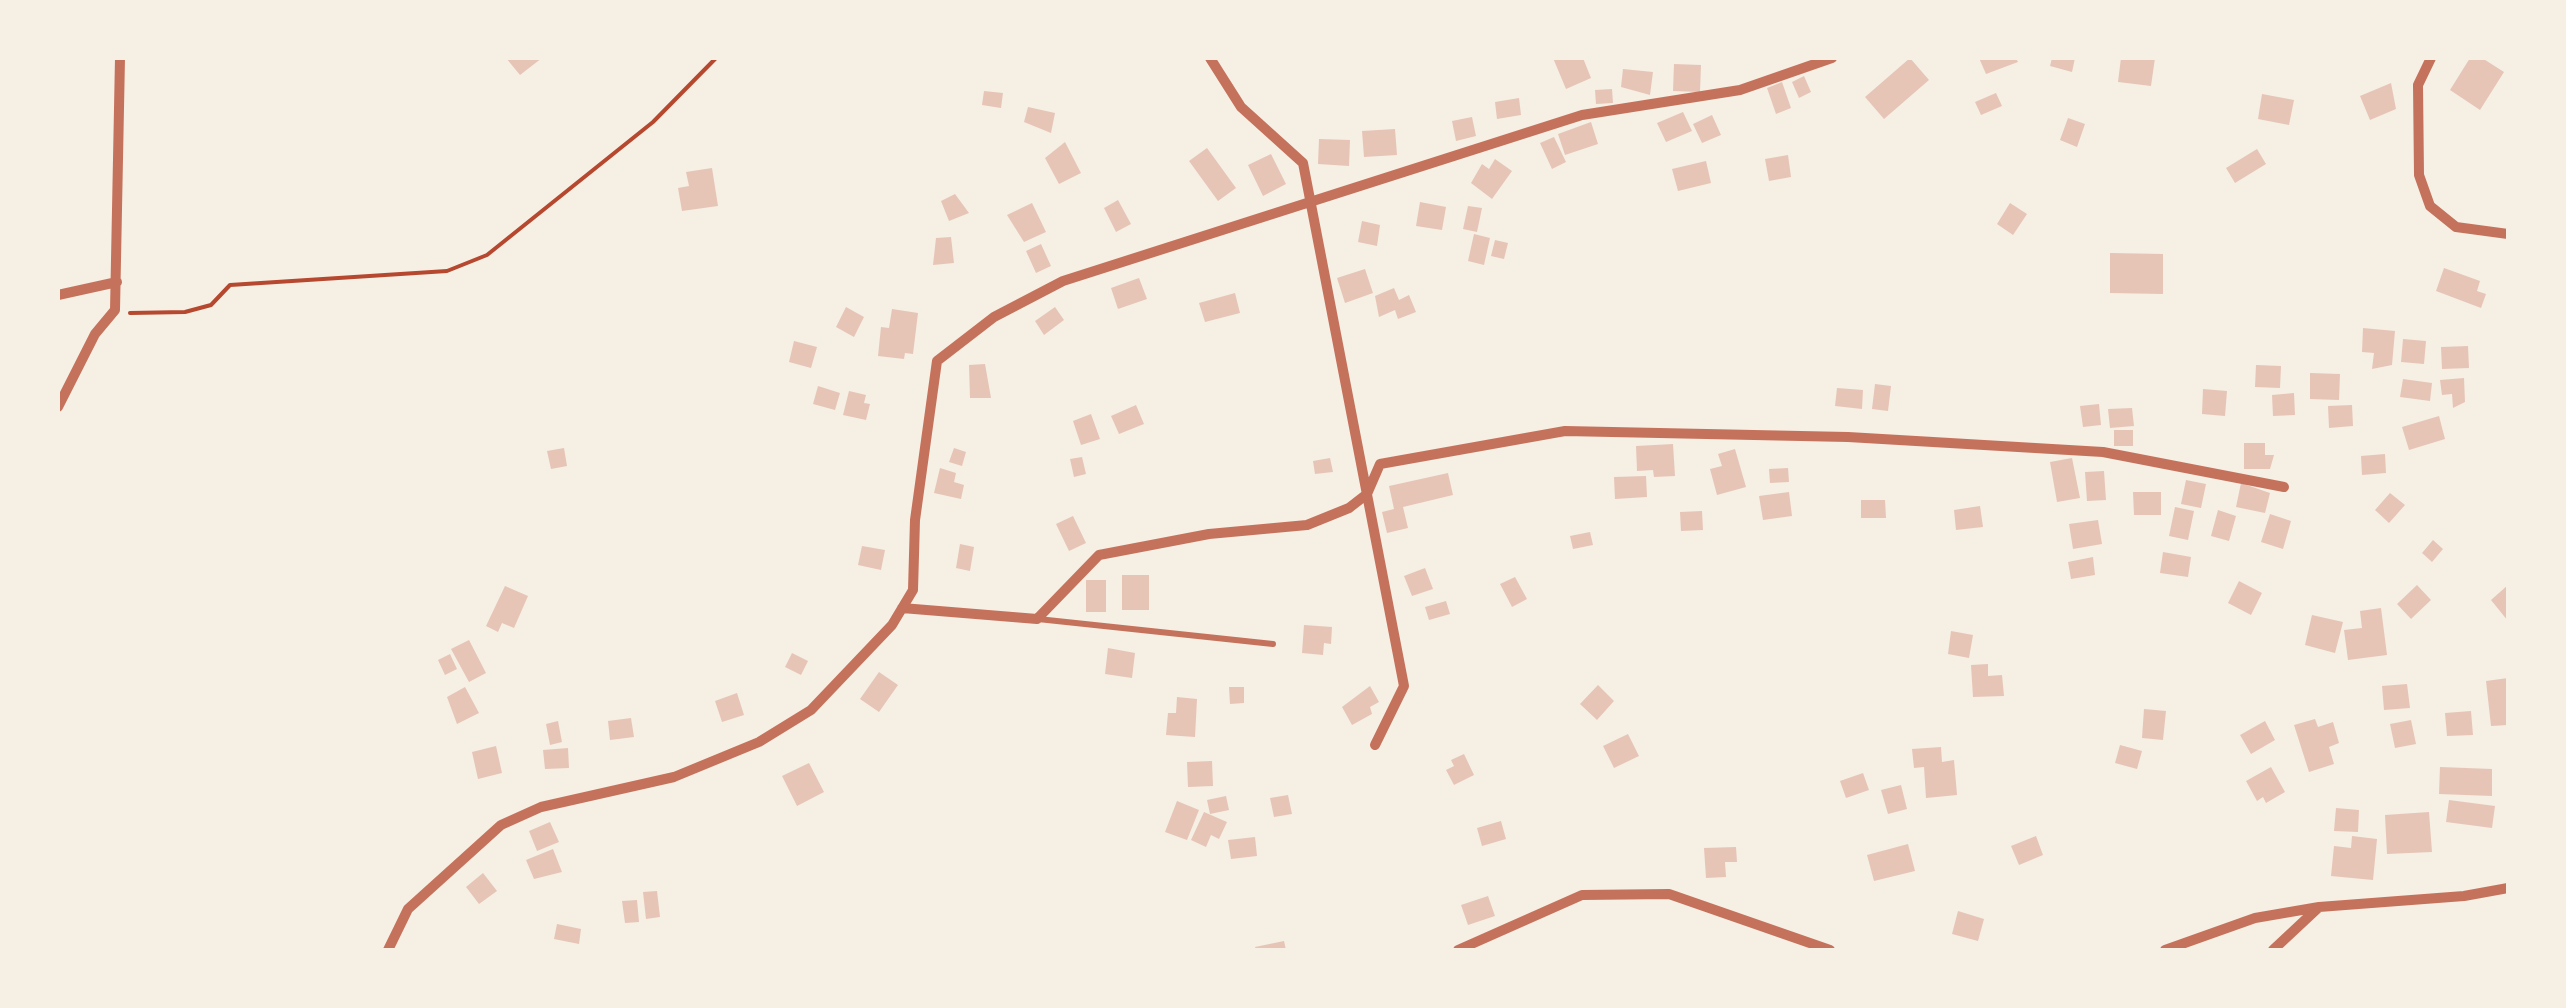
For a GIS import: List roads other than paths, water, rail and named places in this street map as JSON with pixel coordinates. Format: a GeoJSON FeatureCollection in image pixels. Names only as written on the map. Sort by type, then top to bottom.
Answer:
{"type":"FeatureCollection","features":[{"type":"Feature","properties":{"kind":"street"},"geometry":{"type":"LineString","coordinates":[[58,407],[95,334],[115,310],[120,58]]}},
{"type":"Feature","properties":{"kind":"street"},"geometry":{"type":"LineString","coordinates":[[1210,58],[1241,107],[1303,163],[1404,686],[1376,745]]}},
{"type":"Feature","properties":{"kind":"street"},"geometry":{"type":"LineString","coordinates":[[388,950],[408,909],[501,825],[541,806],[674,777],[760,742],[811,710],[892,625],[913,590],[915,520],[937,360],[994,317],[1064,281],[1582,115],[1740,90],[1832,58]]}},
{"type":"Feature","properties":{"kind":"street"},"geometry":{"type":"LineString","coordinates":[[2431,58],[2418,85],[2419,175],[2430,206],[2456,227],[2508,234]]}},
{"type":"Feature","properties":{"kind":"street"},"geometry":{"type":"LineString","coordinates":[[58,296],[116,282]]}},
{"type":"Feature","properties":{"kind":"street"},"geometry":{"type":"LineString","coordinates":[[902,608],[1037,619],[1100,555],[1209,534],[1307,525],[1349,508],[1367,494],[1380,464],[1566,431],[1848,436],[2103,452],[2284,487]]}},
{"type":"Feature","properties":{"kind":"street"},"geometry":{"type":"LineString","coordinates":[[2165,950],[2255,918],[2319,907],[2464,896],[2508,888]]}},
{"type":"Feature","properties":{"kind":"street"},"geometry":{"type":"LineString","coordinates":[[1458,950],[1582,895],[1669,894],[1780,929],[1830,950]]}},
{"type":"Feature","properties":{"kind":"street"},"geometry":{"type":"LineString","coordinates":[[2273,950],[2319,907]]}},
{"type":"Feature","properties":{"kind":"lane"},"geometry":{"type":"LineString","coordinates":[[1037,619],[1273,644]]}}]}
